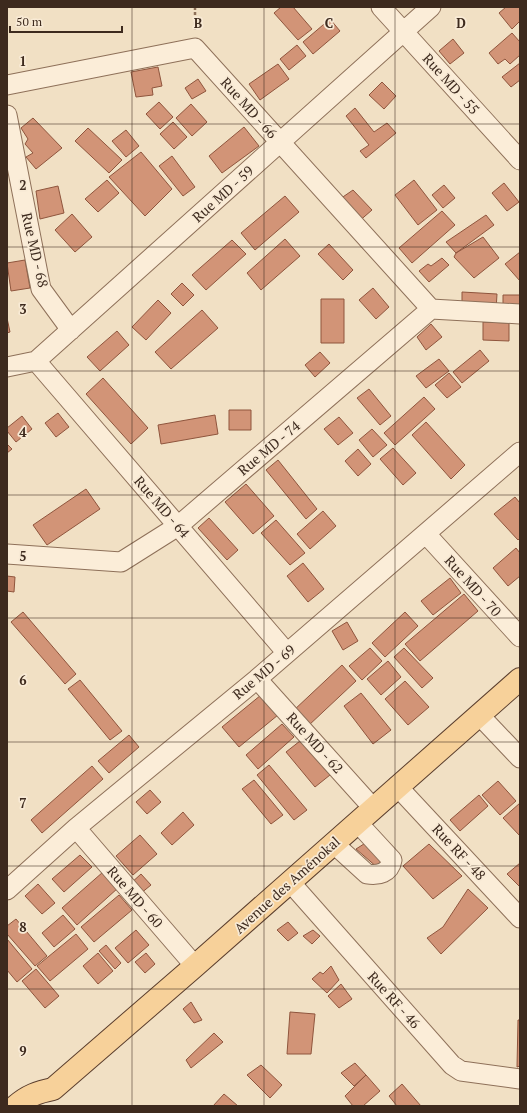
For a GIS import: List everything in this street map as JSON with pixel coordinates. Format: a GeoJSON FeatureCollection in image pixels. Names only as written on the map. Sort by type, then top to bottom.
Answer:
{"type":"FeatureCollection","features":[{"type":"Feature","properties":{"kind":"main road","name":"Avenue des Aménokal"},"geometry":{"type":"LineString","coordinates":[[16,1106],[24,1099],[39,1092],[48,1097],[333,843],[520,679]]}},
{"type":"Feature","properties":{"kind":"street","name":"Rue MD - 55"},"geometry":{"type":"LineString","coordinates":[[381,7],[520,160]]}},
{"type":"Feature","properties":{"kind":"street","name":"Rue MD - 59"},"geometry":{"type":"LineString","coordinates":[[7,367],[36,361],[431,7]]}},
{"type":"Feature","properties":{"kind":"street"},"geometry":{"type":"LineString","coordinates":[[7,85],[195,48]]}},
{"type":"Feature","properties":{"kind":"street","name":"Rue MD - 66"},"geometry":{"type":"LineString","coordinates":[[195,48],[431,309]]}},
{"type":"Feature","properties":{"kind":"street","name":"Rue MD - 68"},"geometry":{"type":"LineString","coordinates":[[7,115],[41,289],[71,330]]}},
{"type":"Feature","properties":{"kind":"street"},"geometry":{"type":"LineString","coordinates":[[431,309],[520,314]]}},
{"type":"Feature","properties":{"kind":"street","name":"Rue MD - 74"},"geometry":{"type":"LineString","coordinates":[[7,554],[121,562],[178,526],[431,309]]}},
{"type":"Feature","properties":{"kind":"street","name":"Rue MD - 64"},"geometry":{"type":"LineString","coordinates":[[36,361],[287,653]]}},
{"type":"Feature","properties":{"kind":"street","name":"Rue MD - 69"},"geometry":{"type":"LineString","coordinates":[[9,883],[257,679],[520,452]]}},
{"type":"Feature","properties":{"kind":"street","name":"Rue MD - 70"},"geometry":{"type":"LineString","coordinates":[[426,534],[520,637]]}},
{"type":"Feature","properties":{"kind":"street","name":"Rue MD - 62"},"geometry":{"type":"LineString","coordinates":[[257,679],[373,808]]}},
{"type":"Feature","properties":{"kind":"street"},"geometry":{"type":"LineString","coordinates":[[483,719],[520,758]]}},
{"type":"Feature","properties":{"kind":"street","name":"Rue RF - 48"},"geometry":{"type":"LineString","coordinates":[[398,786],[520,918]]}},
{"type":"Feature","properties":{"kind":"street"},"geometry":{"type":"LineString","coordinates":[[333,843],[367,874],[378,875],[388,869],[392,860],[357,822]]}},
{"type":"Feature","properties":{"kind":"street","name":"Rue MD - 60"},"geometry":{"type":"LineString","coordinates":[[76,828],[195,966]]}},
{"type":"Feature","properties":{"kind":"street","name":"Rue RF - 46"},"geometry":{"type":"LineString","coordinates":[[290,882],[452,1065],[461,1071],[520,1079]]}},
{"type":"Feature","properties":{"kind":"path"},"geometry":{"type":"LineString","coordinates":[[194,7],[195,48]]}},
{"type":"Feature","properties":{"kind":"building"},"geometry":{"type":"Polygon","coordinates":[[[281,7],[293,7],[312,29],[298,40],[274,13],[281,7]]]}},
{"type":"Feature","properties":{"kind":"building"},"geometry":{"type":"Polygon","coordinates":[[[506,7],[520,7],[520,21],[512,29],[499,13],[506,7]]]}},
{"type":"Feature","properties":{"kind":"building"},"geometry":{"type":"Polygon","coordinates":[[[330,19],[340,31],[313,54],[303,42],[330,19]]]}},
{"type":"Feature","properties":{"kind":"building"},"geometry":{"type":"Polygon","coordinates":[[[512,33],[520,42],[520,55],[510,64],[505,59],[498,64],[489,53],[512,33]]]}},
{"type":"Feature","properties":{"kind":"building"},"geometry":{"type":"Polygon","coordinates":[[[453,39],[464,53],[450,64],[439,51],[453,39]]]}},
{"type":"Feature","properties":{"kind":"building"},"geometry":{"type":"Polygon","coordinates":[[[297,45],[306,56],[289,70],[280,59],[297,45]]]}},
{"type":"Feature","properties":{"kind":"building"},"geometry":{"type":"Polygon","coordinates":[[[520,63],[520,80],[511,87],[502,77],[520,63]]]}},
{"type":"Feature","properties":{"kind":"building"},"geometry":{"type":"Polygon","coordinates":[[[278,64],[289,79],[260,100],[249,84],[278,64]]]}},
{"type":"Feature","properties":{"kind":"building"},"geometry":{"type":"Polygon","coordinates":[[[158,67],[162,86],[152,88],[153,95],[136,97],[131,72],[158,67]]]}},
{"type":"Feature","properties":{"kind":"building"},"geometry":{"type":"Polygon","coordinates":[[[198,79],[206,91],[192,99],[185,88],[198,79]]]}},
{"type":"Feature","properties":{"kind":"building"},"geometry":{"type":"Polygon","coordinates":[[[382,82],[396,96],[384,109],[369,95],[382,82]]]}},
{"type":"Feature","properties":{"kind":"building"},"geometry":{"type":"Polygon","coordinates":[[[159,102],[173,117],[160,129],[146,114],[159,102]]]}},
{"type":"Feature","properties":{"kind":"building"},"geometry":{"type":"Polygon","coordinates":[[[191,104],[207,122],[192,136],[176,118],[191,104]]]}},
{"type":"Feature","properties":{"kind":"building"},"geometry":{"type":"Polygon","coordinates":[[[355,108],[374,132],[387,123],[396,133],[366,158],[360,151],[369,145],[346,116],[355,108]]]}},
{"type":"Feature","properties":{"kind":"building"},"geometry":{"type":"Polygon","coordinates":[[[33,118],[62,148],[36,169],[26,157],[33,153],[25,144],[28,139],[21,128],[33,118]]]}},
{"type":"Feature","properties":{"kind":"building"},"geometry":{"type":"Polygon","coordinates":[[[173,122],[187,137],[174,149],[160,134],[173,122]]]}},
{"type":"Feature","properties":{"kind":"building"},"geometry":{"type":"Polygon","coordinates":[[[244,127],[259,146],[222,173],[209,156],[244,127]]]}},
{"type":"Feature","properties":{"kind":"building"},"geometry":{"type":"Polygon","coordinates":[[[88,128],[122,160],[109,173],[75,141],[88,128]]]}},
{"type":"Feature","properties":{"kind":"building"},"geometry":{"type":"Polygon","coordinates":[[[126,130],[139,146],[126,157],[112,141],[126,130]]]}},
{"type":"Feature","properties":{"kind":"building"},"geometry":{"type":"Polygon","coordinates":[[[141,152],[172,189],[145,216],[109,177],[141,152]]]}},
{"type":"Feature","properties":{"kind":"building"},"geometry":{"type":"Polygon","coordinates":[[[172,156],[195,187],[183,196],[159,166],[172,156]]]}},
{"type":"Feature","properties":{"kind":"building"},"geometry":{"type":"Polygon","coordinates":[[[107,180],[119,193],[98,212],[85,199],[107,180]]]}},
{"type":"Feature","properties":{"kind":"building"},"geometry":{"type":"Polygon","coordinates":[[[414,180],[437,210],[418,225],[395,195],[414,180]]]}},
{"type":"Feature","properties":{"kind":"building"},"geometry":{"type":"Polygon","coordinates":[[[504,183],[519,202],[507,211],[492,193],[504,183]]]}},
{"type":"Feature","properties":{"kind":"building"},"geometry":{"type":"Polygon","coordinates":[[[444,185],[455,198],[443,208],[432,195],[444,185]]]}},
{"type":"Feature","properties":{"kind":"building"},"geometry":{"type":"Polygon","coordinates":[[[58,186],[64,213],[40,219],[36,191],[58,186]]]}},
{"type":"Feature","properties":{"kind":"building"},"geometry":{"type":"Polygon","coordinates":[[[353,190],[372,210],[357,223],[337,201],[353,190]]]}},
{"type":"Feature","properties":{"kind":"building"},"geometry":{"type":"Polygon","coordinates":[[[285,196],[299,212],[255,250],[241,233],[285,196]]]}},
{"type":"Feature","properties":{"kind":"building"},"geometry":{"type":"Polygon","coordinates":[[[442,211],[455,225],[412,263],[399,248],[442,211]]]}},
{"type":"Feature","properties":{"kind":"building"},"geometry":{"type":"Polygon","coordinates":[[[72,214],[92,237],[75,252],[55,230],[72,214]]]}},
{"type":"Feature","properties":{"kind":"building"},"geometry":{"type":"Polygon","coordinates":[[[486,215],[494,225],[456,253],[446,242],[486,215]]]}},
{"type":"Feature","properties":{"kind":"building"},"geometry":{"type":"Polygon","coordinates":[[[483,237],[499,258],[474,278],[454,257],[456,253],[483,237]]]}},
{"type":"Feature","properties":{"kind":"building"},"geometry":{"type":"Polygon","coordinates":[[[285,239],[300,256],[261,290],[247,273],[285,239]]]}},
{"type":"Feature","properties":{"kind":"building"},"geometry":{"type":"Polygon","coordinates":[[[232,240],[246,254],[206,290],[192,275],[232,240]]]}},
{"type":"Feature","properties":{"kind":"building"},"geometry":{"type":"Polygon","coordinates":[[[329,244],[353,270],[343,280],[318,254],[329,244]]]}},
{"type":"Feature","properties":{"kind":"building"},"geometry":{"type":"Polygon","coordinates":[[[520,252],[520,281],[505,264],[520,252]]]}},
{"type":"Feature","properties":{"kind":"building"},"geometry":{"type":"Polygon","coordinates":[[[442,258],[449,265],[429,282],[419,271],[428,264],[431,266],[442,258]]]}},
{"type":"Feature","properties":{"kind":"building"},"geometry":{"type":"Polygon","coordinates":[[[25,260],[30,288],[11,291],[7,263],[25,260]]]}},
{"type":"Feature","properties":{"kind":"building"},"geometry":{"type":"Polygon","coordinates":[[[182,283],[194,295],[183,306],[171,294],[182,283]]]}},
{"type":"Feature","properties":{"kind":"building"},"geometry":{"type":"Polygon","coordinates":[[[373,288],[389,307],[376,319],[359,300],[373,288]]]}},
{"type":"Feature","properties":{"kind":"building"},"geometry":{"type":"Polygon","coordinates":[[[462,292],[497,294],[496,310],[462,308],[462,292]]]}},
{"type":"Feature","properties":{"kind":"building"},"geometry":{"type":"Polygon","coordinates":[[[503,295],[520,295],[520,310],[503,309],[503,295]]]}},
{"type":"Feature","properties":{"kind":"building"},"geometry":{"type":"Polygon","coordinates":[[[321,299],[344,299],[344,343],[321,343],[321,299]]]}},
{"type":"Feature","properties":{"kind":"building"},"geometry":{"type":"Polygon","coordinates":[[[158,300],[171,313],[146,340],[132,327],[158,300]]]}},
{"type":"Feature","properties":{"kind":"building"},"geometry":{"type":"Polygon","coordinates":[[[202,310],[218,328],[171,369],[155,352],[202,310]]]}},
{"type":"Feature","properties":{"kind":"building"},"geometry":{"type":"Polygon","coordinates":[[[7,318],[10,332],[7,333],[7,318]]]}},
{"type":"Feature","properties":{"kind":"building"},"geometry":{"type":"Polygon","coordinates":[[[483,322],[509,323],[509,341],[483,340],[483,322]]]}},
{"type":"Feature","properties":{"kind":"building"},"geometry":{"type":"Polygon","coordinates":[[[431,324],[442,337],[426,350],[417,337],[431,324]]]}},
{"type":"Feature","properties":{"kind":"building"},"geometry":{"type":"Polygon","coordinates":[[[117,331],[129,345],[100,371],[87,357],[117,331]]]}},
{"type":"Feature","properties":{"kind":"building"},"geometry":{"type":"Polygon","coordinates":[[[480,350],[489,361],[462,383],[453,372],[480,350]]]}},
{"type":"Feature","properties":{"kind":"building"},"geometry":{"type":"Polygon","coordinates":[[[320,352],[330,363],[315,377],[305,365],[320,352]]]}},
{"type":"Feature","properties":{"kind":"building"},"geometry":{"type":"Polygon","coordinates":[[[439,359],[449,371],[426,388],[416,376],[439,359]]]}},
{"type":"Feature","properties":{"kind":"building"},"geometry":{"type":"Polygon","coordinates":[[[449,373],[461,387],[447,398],[435,385],[449,373]]]}},
{"type":"Feature","properties":{"kind":"building"},"geometry":{"type":"Polygon","coordinates":[[[103,378],[148,428],[131,444],[86,394],[103,378]]]}},
{"type":"Feature","properties":{"kind":"building"},"geometry":{"type":"Polygon","coordinates":[[[369,389],[391,416],[380,425],[357,398],[369,389]]]}},
{"type":"Feature","properties":{"kind":"building"},"geometry":{"type":"Polygon","coordinates":[[[424,397],[435,409],[395,445],[384,433],[424,397]]]}},
{"type":"Feature","properties":{"kind":"building"},"geometry":{"type":"Polygon","coordinates":[[[229,410],[251,410],[251,430],[229,430],[229,410]]]}},
{"type":"Feature","properties":{"kind":"building"},"geometry":{"type":"Polygon","coordinates":[[[58,413],[69,427],[56,437],[45,423],[58,413]]]}},
{"type":"Feature","properties":{"kind":"building"},"geometry":{"type":"Polygon","coordinates":[[[215,415],[218,434],[161,444],[158,425],[215,415]]]}},
{"type":"Feature","properties":{"kind":"building"},"geometry":{"type":"Polygon","coordinates":[[[22,416],[32,429],[16,442],[7,431],[7,428],[22,416]]]}},
{"type":"Feature","properties":{"kind":"building"},"geometry":{"type":"Polygon","coordinates":[[[339,417],[353,433],[338,445],[324,429],[339,417]]]}},
{"type":"Feature","properties":{"kind":"building"},"geometry":{"type":"Polygon","coordinates":[[[426,422],[465,465],[451,479],[412,435],[426,422]]]}},
{"type":"Feature","properties":{"kind":"building"},"geometry":{"type":"Polygon","coordinates":[[[372,429],[387,445],[373,457],[359,440],[372,429]]]}},
{"type":"Feature","properties":{"kind":"building"},"geometry":{"type":"Polygon","coordinates":[[[7,444],[12,449],[7,453],[7,444]]]}},
{"type":"Feature","properties":{"kind":"building"},"geometry":{"type":"Polygon","coordinates":[[[393,448],[416,473],[403,485],[380,459],[393,448]]]}},
{"type":"Feature","properties":{"kind":"building"},"geometry":{"type":"Polygon","coordinates":[[[358,449],[371,464],[358,476],[345,461],[358,449]]]}},
{"type":"Feature","properties":{"kind":"building"},"geometry":{"type":"Polygon","coordinates":[[[278,460],[317,509],[306,519],[266,470],[278,460]]]}},
{"type":"Feature","properties":{"kind":"building"},"geometry":{"type":"Polygon","coordinates":[[[246,484],[274,516],[253,534],[225,502],[246,484]]]}},
{"type":"Feature","properties":{"kind":"building"},"geometry":{"type":"Polygon","coordinates":[[[86,489],[100,509],[47,545],[33,525],[86,489]]]}},
{"type":"Feature","properties":{"kind":"building"},"geometry":{"type":"Polygon","coordinates":[[[515,497],[520,503],[520,538],[518,540],[494,514],[515,497]]]}},
{"type":"Feature","properties":{"kind":"building"},"geometry":{"type":"Polygon","coordinates":[[[323,511],[336,526],[310,549],[297,534],[323,511]]]}},
{"type":"Feature","properties":{"kind":"building"},"geometry":{"type":"Polygon","coordinates":[[[209,518],[238,550],[227,560],[198,528],[209,518]]]}},
{"type":"Feature","properties":{"kind":"building"},"geometry":{"type":"Polygon","coordinates":[[[276,520],[305,553],[290,565],[261,533],[276,520]]]}},
{"type":"Feature","properties":{"kind":"building"},"geometry":{"type":"Polygon","coordinates":[[[516,548],[520,553],[520,576],[508,586],[493,568],[516,548]]]}},
{"type":"Feature","properties":{"kind":"building"},"geometry":{"type":"Polygon","coordinates":[[[303,563],[324,589],[308,602],[287,576],[303,563]]]}},
{"type":"Feature","properties":{"kind":"building"},"geometry":{"type":"Polygon","coordinates":[[[7,576],[15,577],[14,592],[7,591],[7,576]]]}},
{"type":"Feature","properties":{"kind":"building"},"geometry":{"type":"Polygon","coordinates":[[[450,578],[461,593],[433,615],[421,601],[450,578]]]}},
{"type":"Feature","properties":{"kind":"building"},"geometry":{"type":"Polygon","coordinates":[[[464,594],[478,611],[420,661],[405,644],[464,594]]]}},
{"type":"Feature","properties":{"kind":"building"},"geometry":{"type":"Polygon","coordinates":[[[23,612],[76,674],[65,684],[11,622],[23,612]]]}},
{"type":"Feature","properties":{"kind":"building"},"geometry":{"type":"Polygon","coordinates":[[[405,612],[418,626],[385,657],[372,643],[405,612]]]}},
{"type":"Feature","properties":{"kind":"building"},"geometry":{"type":"Polygon","coordinates":[[[347,622],[358,641],[343,650],[332,631],[347,622]]]}},
{"type":"Feature","properties":{"kind":"building"},"geometry":{"type":"Polygon","coordinates":[[[370,648],[382,661],[362,680],[349,666],[370,648]]]}},
{"type":"Feature","properties":{"kind":"building"},"geometry":{"type":"Polygon","coordinates":[[[404,648],[433,678],[422,688],[394,657],[404,648]]]}},
{"type":"Feature","properties":{"kind":"building"},"geometry":{"type":"Polygon","coordinates":[[[388,661],[401,677],[381,695],[367,679],[388,661]]]}},
{"type":"Feature","properties":{"kind":"building"},"geometry":{"type":"Polygon","coordinates":[[[342,665],[356,681],[308,726],[293,711],[342,665]]]}},
{"type":"Feature","properties":{"kind":"building"},"geometry":{"type":"Polygon","coordinates":[[[80,680],[122,731],[110,740],[68,689],[80,680]]]}},
{"type":"Feature","properties":{"kind":"building"},"geometry":{"type":"Polygon","coordinates":[[[405,681],[429,707],[408,725],[385,699],[405,681]]]}},
{"type":"Feature","properties":{"kind":"building"},"geometry":{"type":"Polygon","coordinates":[[[361,693],[391,730],[373,744],[344,706],[361,693]]]}},
{"type":"Feature","properties":{"kind":"building"},"geometry":{"type":"Polygon","coordinates":[[[261,695],[278,715],[239,747],[222,727],[261,695]]]}},
{"type":"Feature","properties":{"kind":"building"},"geometry":{"type":"Polygon","coordinates":[[[282,724],[294,737],[258,769],[246,755],[282,724]]]}},
{"type":"Feature","properties":{"kind":"building"},"geometry":{"type":"Polygon","coordinates":[[[129,735],[139,747],[109,773],[98,761],[129,735]]]}},
{"type":"Feature","properties":{"kind":"building"},"geometry":{"type":"Polygon","coordinates":[[[300,741],[330,775],[315,787],[286,752],[300,741]]]}},
{"type":"Feature","properties":{"kind":"building"},"geometry":{"type":"Polygon","coordinates":[[[269,765],[307,810],[294,820],[257,775],[269,765]]]}},
{"type":"Feature","properties":{"kind":"building"},"geometry":{"type":"Polygon","coordinates":[[[92,766],[103,779],[42,833],[31,820],[92,766]]]}},
{"type":"Feature","properties":{"kind":"building"},"geometry":{"type":"Polygon","coordinates":[[[254,780],[283,815],[271,824],[242,789],[254,780]]]}},
{"type":"Feature","properties":{"kind":"building"},"geometry":{"type":"Polygon","coordinates":[[[498,781],[516,801],[500,815],[482,795],[498,781]]]}},
{"type":"Feature","properties":{"kind":"building"},"geometry":{"type":"Polygon","coordinates":[[[150,790],[161,802],[147,814],[136,802],[150,790]]]}},
{"type":"Feature","properties":{"kind":"building"},"geometry":{"type":"Polygon","coordinates":[[[479,795],[488,806],[460,831],[450,820],[479,795]]]}},
{"type":"Feature","properties":{"kind":"building"},"geometry":{"type":"Polygon","coordinates":[[[520,803],[520,836],[503,818],[520,803]]]}},
{"type":"Feature","properties":{"kind":"building"},"geometry":{"type":"Polygon","coordinates":[[[183,812],[194,825],[172,845],[161,833],[183,812]]]}},
{"type":"Feature","properties":{"kind":"building"},"geometry":{"type":"Polygon","coordinates":[[[140,835],[157,854],[133,875],[116,856],[140,835]]]}},
{"type":"Feature","properties":{"kind":"building"},"geometry":{"type":"Polygon","coordinates":[[[367,842],[387,862],[378,868],[356,849],[367,842]]]}},
{"type":"Feature","properties":{"kind":"building"},"geometry":{"type":"Polygon","coordinates":[[[429,844],[462,876],[433,899],[403,866],[429,844]]]}},
{"type":"Feature","properties":{"kind":"building"},"geometry":{"type":"Polygon","coordinates":[[[80,855],[92,867],[64,892],[52,879],[80,855]]]}},
{"type":"Feature","properties":{"kind":"building"},"geometry":{"type":"Polygon","coordinates":[[[520,863],[520,885],[519,886],[507,874],[520,863]]]}},
{"type":"Feature","properties":{"kind":"building"},"geometry":{"type":"Polygon","coordinates":[[[103,872],[118,888],[77,925],[62,908],[103,872]]]}},
{"type":"Feature","properties":{"kind":"building"},"geometry":{"type":"Polygon","coordinates":[[[141,874],[151,885],[140,894],[130,884],[141,874]]]}},
{"type":"Feature","properties":{"kind":"building"},"geometry":{"type":"Polygon","coordinates":[[[38,884],[55,903],[42,914],[25,896],[38,884]]]}},
{"type":"Feature","properties":{"kind":"building"},"geometry":{"type":"Polygon","coordinates":[[[468,889],[488,908],[441,954],[427,938],[443,927],[468,889]]]}},
{"type":"Feature","properties":{"kind":"building"},"geometry":{"type":"Polygon","coordinates":[[[119,895],[132,910],[94,942],[81,927],[119,895]]]}},
{"type":"Feature","properties":{"kind":"building"},"geometry":{"type":"Polygon","coordinates":[[[63,915],[75,929],[54,947],[42,933],[63,915]]]}},
{"type":"Feature","properties":{"kind":"building"},"geometry":{"type":"Polygon","coordinates":[[[16,919],[47,956],[35,966],[7,934],[7,926],[16,919]]]}},
{"type":"Feature","properties":{"kind":"building"},"geometry":{"type":"Polygon","coordinates":[[[288,922],[298,933],[288,941],[277,930],[288,922]]]}},
{"type":"Feature","properties":{"kind":"building"},"geometry":{"type":"Polygon","coordinates":[[[136,930],[149,945],[128,963],[115,948],[136,930]]]}},
{"type":"Feature","properties":{"kind":"building"},"geometry":{"type":"Polygon","coordinates":[[[313,930],[320,936],[312,944],[303,936],[313,930]]]}},
{"type":"Feature","properties":{"kind":"building"},"geometry":{"type":"Polygon","coordinates":[[[76,934],[88,949],[50,981],[37,966],[76,934]]]}},
{"type":"Feature","properties":{"kind":"building"},"geometry":{"type":"Polygon","coordinates":[[[7,939],[32,969],[17,982],[7,970],[7,939]]]}},
{"type":"Feature","properties":{"kind":"building"},"geometry":{"type":"Polygon","coordinates":[[[106,945],[121,963],[115,969],[99,951],[106,945]]]}},
{"type":"Feature","properties":{"kind":"building"},"geometry":{"type":"Polygon","coordinates":[[[98,953],[113,971],[98,984],[83,966],[98,953]]]}},
{"type":"Feature","properties":{"kind":"building"},"geometry":{"type":"Polygon","coordinates":[[[146,953],[155,964],[145,973],[135,962],[146,953]]]}},
{"type":"Feature","properties":{"kind":"building"},"geometry":{"type":"Polygon","coordinates":[[[331,966],[339,980],[327,993],[312,979],[320,972],[323,974],[331,966]]]}},
{"type":"Feature","properties":{"kind":"building"},"geometry":{"type":"Polygon","coordinates":[[[36,969],[59,996],[45,1008],[22,981],[36,969]]]}},
{"type":"Feature","properties":{"kind":"building"},"geometry":{"type":"Polygon","coordinates":[[[341,984],[352,999],[339,1008],[328,996],[341,984]]]}},
{"type":"Feature","properties":{"kind":"building"},"geometry":{"type":"Polygon","coordinates":[[[191,1002],[202,1020],[194,1023],[183,1009],[191,1002]]]}},
{"type":"Feature","properties":{"kind":"building"},"geometry":{"type":"Polygon","coordinates":[[[290,1012],[315,1014],[311,1054],[287,1054],[290,1012]]]}},
{"type":"Feature","properties":{"kind":"building"},"geometry":{"type":"Polygon","coordinates":[[[518,1020],[520,1020],[520,1066],[517,1067],[518,1020]]]}},
{"type":"Feature","properties":{"kind":"building"},"geometry":{"type":"Polygon","coordinates":[[[214,1033],[223,1042],[191,1068],[186,1060],[214,1033]]]}},
{"type":"Feature","properties":{"kind":"building"},"geometry":{"type":"Polygon","coordinates":[[[355,1063],[366,1075],[354,1086],[341,1073],[355,1063]]]}},
{"type":"Feature","properties":{"kind":"building"},"geometry":{"type":"Polygon","coordinates":[[[261,1065],[282,1085],[270,1098],[247,1075],[261,1065]]]}},
{"type":"Feature","properties":{"kind":"building"},"geometry":{"type":"Polygon","coordinates":[[[366,1075],[380,1091],[363,1106],[353,1106],[345,1096],[366,1075]]]}},
{"type":"Feature","properties":{"kind":"building"},"geometry":{"type":"Polygon","coordinates":[[[402,1084],[421,1106],[397,1106],[389,1096],[402,1084]]]}},
{"type":"Feature","properties":{"kind":"building"},"geometry":{"type":"Polygon","coordinates":[[[224,1094],[238,1106],[213,1106],[224,1094]]]}}]}
